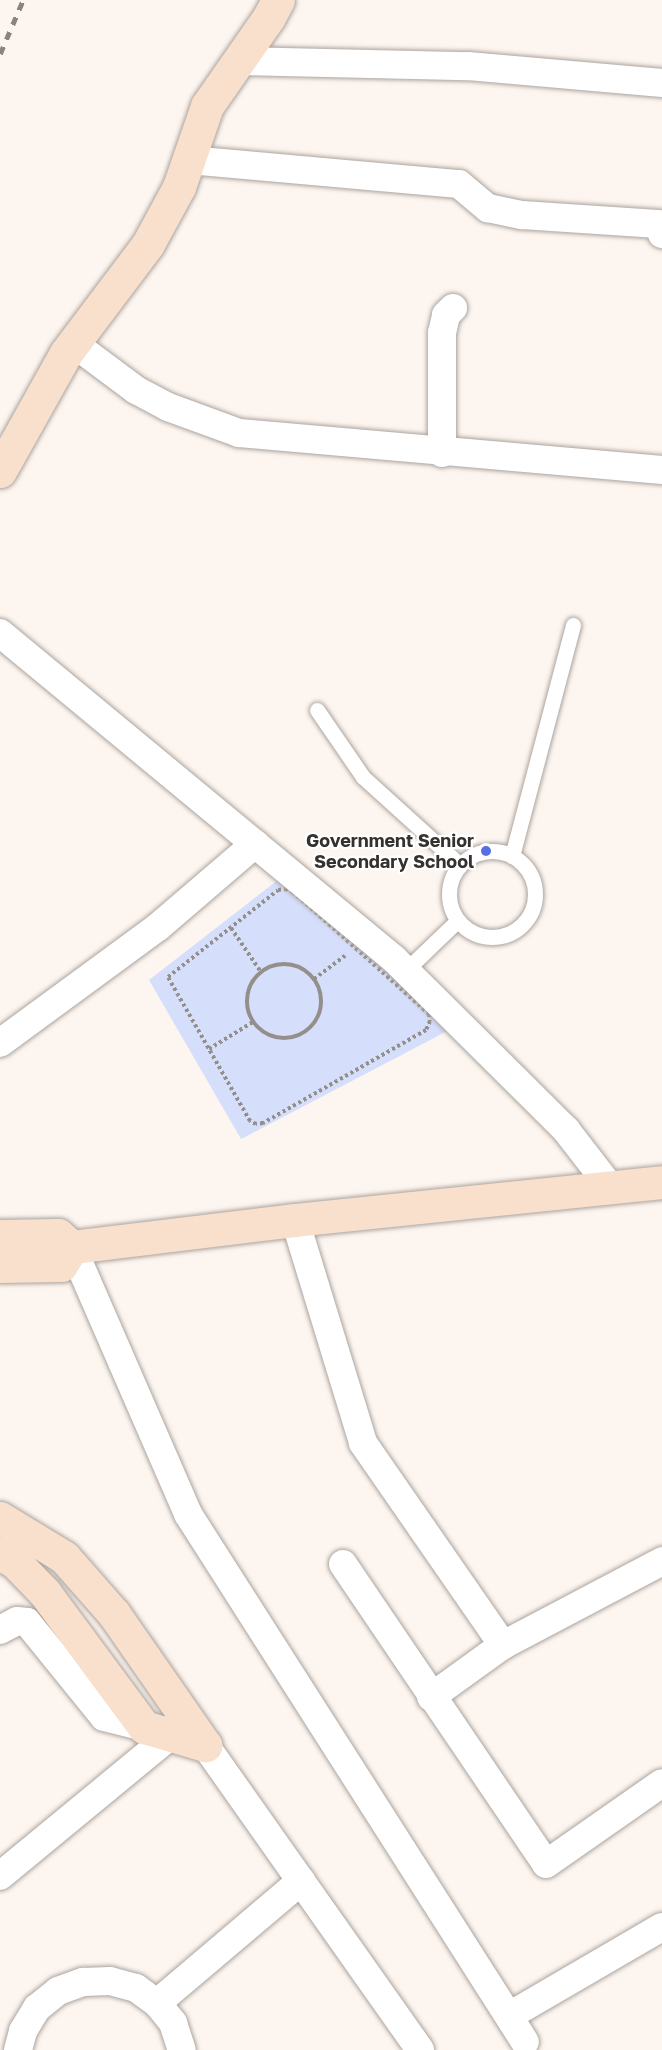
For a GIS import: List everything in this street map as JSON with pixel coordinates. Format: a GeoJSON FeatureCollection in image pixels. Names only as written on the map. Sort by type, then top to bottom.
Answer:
{"type":"FeatureCollection","features":[{"type":"Feature","properties":{"kind":"street"},"geometry":{"type":"LineString","coordinates":[[0,471],[73,343],[148,244],[179,187],[207,106],[269,17],[278,0]]}},
{"type":"Feature","properties":{"kind":"street"},"geometry":{"type":"LineString","coordinates":[[239,61],[468,66],[662,83]]}},
{"type":"Feature","properties":{"kind":"street"},"geometry":{"type":"LineString","coordinates":[[189,160],[459,184],[488,208],[522,215],[658,224],[662,234]]}},
{"type":"Feature","properties":{"kind":"street"},"geometry":{"type":"LineString","coordinates":[[442,453],[442,333],[446,315],[453,308]]}},
{"type":"Feature","properties":{"kind":"street"},"geometry":{"type":"LineString","coordinates":[[73,343],[144,394],[168,407],[239,434],[662,470]]}},
{"type":"Feature","properties":{"kind":"street"},"geometry":{"type":"LineString","coordinates":[[0,633],[405,971],[566,1130],[611,1188]]}},
{"type":"Feature","properties":{"kind":"street"},"geometry":{"type":"LineString","coordinates":[[0,1043],[158,927],[255,844]]}},
{"type":"Feature","properties":{"kind":"street"},"geometry":{"type":"LineString","coordinates":[[72,1247],[295,1220],[662,1182]]}},
{"type":"Feature","properties":{"kind":"street"},"geometry":{"type":"LineString","coordinates":[[295,1220],[363,1443],[503,1645]]}},
{"type":"Feature","properties":{"kind":"street"},"geometry":{"type":"LineString","coordinates":[[0,1236],[58,1235],[72,1247],[188,1514],[525,2042]]}},
{"type":"Feature","properties":{"kind":"street"},"geometry":{"type":"LineString","coordinates":[[0,1266],[61,1264],[72,1247]]}},
{"type":"Feature","properties":{"kind":"street"},"geometry":{"type":"LineString","coordinates":[[0,1518],[64,1557],[114,1614],[420,2050]]}},
{"type":"Feature","properties":{"kind":"street"},"geometry":{"type":"LineString","coordinates":[[0,1554],[14,1561],[45,1593],[158,1731]]}},
{"type":"Feature","properties":{"kind":"street"},"geometry":{"type":"LineString","coordinates":[[431,1697],[503,1645],[662,1561]]}},
{"type":"Feature","properties":{"kind":"street"},"geometry":{"type":"LineString","coordinates":[[343,1564],[546,1864],[662,1783]]}},
{"type":"Feature","properties":{"kind":"street"},"geometry":{"type":"LineString","coordinates":[[0,1630],[17,1621],[27,1622],[104,1717],[205,1745]]}},
{"type":"Feature","properties":{"kind":"street"},"geometry":{"type":"LineString","coordinates":[[0,1876],[158,1731]]}},
{"type":"Feature","properties":{"kind":"street"},"geometry":{"type":"LineString","coordinates":[[157,2003],[301,1881]]}},
{"type":"Feature","properties":{"kind":"street"},"geometry":{"type":"LineString","coordinates":[[509,2016],[662,1927]]}},
{"type":"Feature","properties":{"kind":"street"},"geometry":{"type":"LineString","coordinates":[[18,2050],[23,2031],[37,2008],[58,1991],[83,1982],[110,1980],[135,1988],[157,2003],[173,2023],[182,2050]]}},
{"type":"Feature","properties":{"kind":"lane"},"geometry":{"type":"LineString","coordinates":[[512,856],[573,625]]}},
{"type":"Feature","properties":{"kind":"lane"},"geometry":{"type":"LineString","coordinates":[[317,710],[363,777],[460,865]]}},
{"type":"Feature","properties":{"kind":"lane"},"geometry":{"type":"LineString","coordinates":[[485,851],[499,851],[512,856],[524,864],[532,875],[536,888],[536,902],[531,915],[511,934],[498,938],[483,937],[469,931],[457,921],[450,907],[448,893],[452,878],[460,865],[472,856],[485,851]]}},
{"type":"Feature","properties":{"kind":"lane"},"geometry":{"type":"LineString","coordinates":[[405,971],[457,921]]}},
{"type":"Feature","properties":{"kind":"path"},"geometry":{"type":"LineString","coordinates":[[285,889],[293,892],[429,1014],[430,1021],[426,1030],[263,1123],[250,1121],[168,977],[231,928],[278,890],[285,889]]}},
{"type":"Feature","properties":{"kind":"path"},"geometry":{"type":"LineString","coordinates":[[231,928],[261,972]]}},
{"type":"Feature","properties":{"kind":"path"},"geometry":{"type":"LineString","coordinates":[[315,979],[354,948]]}},
{"type":"Feature","properties":{"kind":"path"},"geometry":{"type":"LineString","coordinates":[[284,964],[296,966],[315,979],[322,1002],[314,1024],[305,1032],[295,1037],[275,1038],[258,1029],[246,1006],[247,993],[252,981],[261,972],[272,965],[284,964]]}},
{"type":"Feature","properties":{"kind":"path"},"geometry":{"type":"LineString","coordinates":[[209,1049],[253,1022]]}},
{"type":"Feature","properties":{"kind":"shaded area"},"geometry":{"type":"Polygon","coordinates":[[[283,876],[453,1028],[241,1139],[149,980],[283,876]]]}},
{"type":"Feature","properties":{"kind":"railway"},"geometry":{"type":"LineString","coordinates":[[0,54],[23,0]]}},
{"type":"Feature","properties":{"kind":"place","name":"Government Senior Secondary School"},"geometry":{"type":"Point","coordinates":[486,851]}}]}
